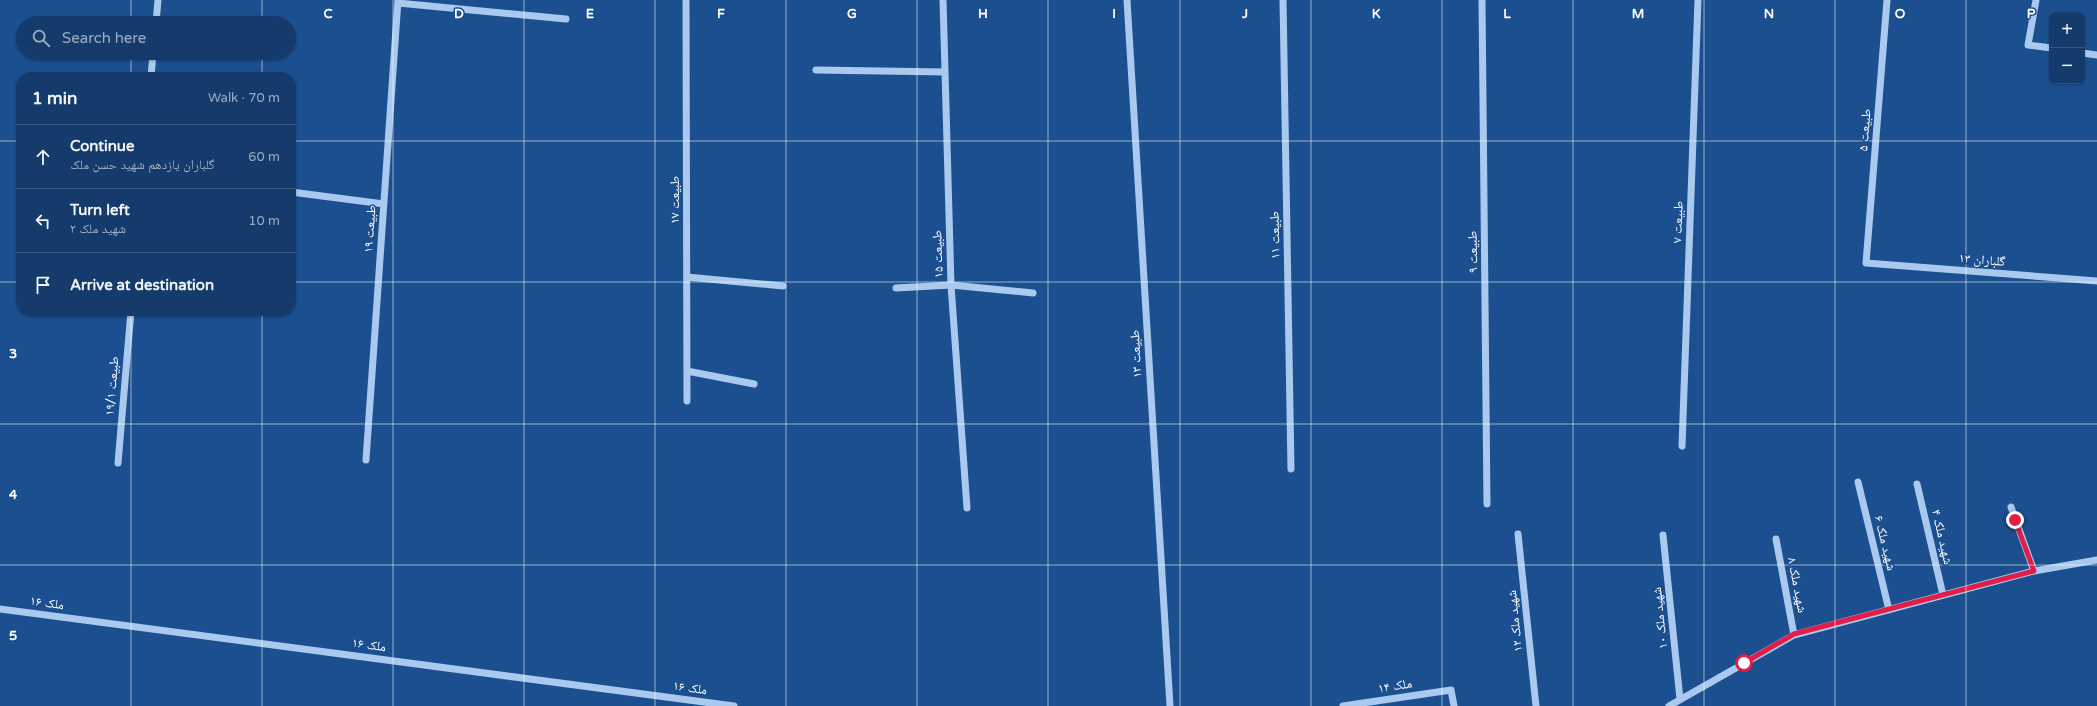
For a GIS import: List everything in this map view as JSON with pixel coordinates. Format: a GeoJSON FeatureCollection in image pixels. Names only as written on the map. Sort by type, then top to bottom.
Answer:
{"type":"FeatureCollection","features":[{"type":"Feature","properties":{"kind":"street"},"geometry":{"type":"LineString","coordinates":[[157,16],[158,0]]}},
{"type":"Feature","properties":{"kind":"street","name":"طبیعت ۱۷"},"geometry":{"type":"LineString","coordinates":[[686,0],[687,401]]}},
{"type":"Feature","properties":{"kind":"street","name":"طبیعت ۱۵"},"geometry":{"type":"LineString","coordinates":[[943,0],[951,285],[967,508]]}},
{"type":"Feature","properties":{"kind":"street","name":"طبیعت ۱۳"},"geometry":{"type":"LineString","coordinates":[[1127,0],[1170,706]]}},
{"type":"Feature","properties":{"kind":"street","name":"طبیعت ۱۱"},"geometry":{"type":"LineString","coordinates":[[1283,0],[1291,469]]}},
{"type":"Feature","properties":{"kind":"street","name":"طبیعت ۹"},"geometry":{"type":"LineString","coordinates":[[1482,0],[1487,504]]}},
{"type":"Feature","properties":{"kind":"street","name":"طبیعت ۷"},"geometry":{"type":"LineString","coordinates":[[1682,446],[1698,0]]}},
{"type":"Feature","properties":{"kind":"street","name":"۵ طبیعت"},"geometry":{"type":"LineString","coordinates":[[1866,263],[1887,0]]}},
{"type":"Feature","properties":{"kind":"street"},"geometry":{"type":"LineString","coordinates":[[2036,0],[2028,45],[2049,48]]}},
{"type":"Feature","properties":{"kind":"street"},"geometry":{"type":"LineString","coordinates":[[398,2],[566,19]]}},
{"type":"Feature","properties":{"kind":"street","name":"طبیعت ۱۹"},"geometry":{"type":"LineString","coordinates":[[366,460],[398,2]]}},
{"type":"Feature","properties":{"kind":"street"},"geometry":{"type":"LineString","coordinates":[[2085,53],[2097,55]]}},
{"type":"Feature","properties":{"kind":"street"},"geometry":{"type":"LineString","coordinates":[[151,72],[152,60]]}},
{"type":"Feature","properties":{"kind":"street"},"geometry":{"type":"LineString","coordinates":[[816,70],[945,72]]}},
{"type":"Feature","properties":{"kind":"street"},"geometry":{"type":"LineString","coordinates":[[296,193],[384,204]]}},
{"type":"Feature","properties":{"kind":"street","name":"۱۳ گلباران"},"geometry":{"type":"LineString","coordinates":[[1866,263],[2097,281]]}},
{"type":"Feature","properties":{"kind":"street"},"geometry":{"type":"LineString","coordinates":[[687,277],[783,286]]}},
{"type":"Feature","properties":{"kind":"street"},"geometry":{"type":"LineString","coordinates":[[896,288],[951,285],[1033,293]]}},
{"type":"Feature","properties":{"kind":"street","name":"طبیعت ۱۹/۱"},"geometry":{"type":"LineString","coordinates":[[118,463],[131,316]]}},
{"type":"Feature","properties":{"kind":"street"},"geometry":{"type":"LineString","coordinates":[[687,371],[754,384]]}},
{"type":"Feature","properties":{"kind":"street","name":"۶ شهید ملک"},"geometry":{"type":"LineString","coordinates":[[1858,482],[1889,610]]}},
{"type":"Feature","properties":{"kind":"street","name":"۴ شهید ملک"},"geometry":{"type":"LineString","coordinates":[[1917,484],[1944,595]]}},
{"type":"Feature","properties":{"kind":"street"},"geometry":{"type":"LineString","coordinates":[[2011,507],[2034,571]]}},
{"type":"Feature","properties":{"kind":"street","name":"۱۲ شهید ملک"},"geometry":{"type":"LineString","coordinates":[[1518,534],[1536,706]]}},
{"type":"Feature","properties":{"kind":"street","name":"۱۰ شهید ملک"},"geometry":{"type":"LineString","coordinates":[[1663,535],[1680,699]]}},
{"type":"Feature","properties":{"kind":"street","name":"۸ شهید ملک"},"geometry":{"type":"LineString","coordinates":[[1776,540],[1794,634]]}},
{"type":"Feature","properties":{"kind":"street"},"geometry":{"type":"LineString","coordinates":[[1669,706],[1794,634],[2034,571],[2097,560]]}},
{"type":"Feature","properties":{"kind":"street","name":"ملک ۱۶"},"geometry":{"type":"LineString","coordinates":[[0,609],[734,706]]}},
{"type":"Feature","properties":{"kind":"street","name":"ملک ۱۴"},"geometry":{"type":"LineString","coordinates":[[1343,706],[1451,690],[1454,706]]}},
{"type":"Feature","properties":{"kind":"street"},"geometry":{"type":"LineString","coordinates":[[672,698],[672,706]]}},
{"type":"Feature","properties":{"kind":"route"},"geometry":{"type":"LineString","coordinates":[[1744,663],[1794,634],[2034,571],[2015,520]]}}]}
